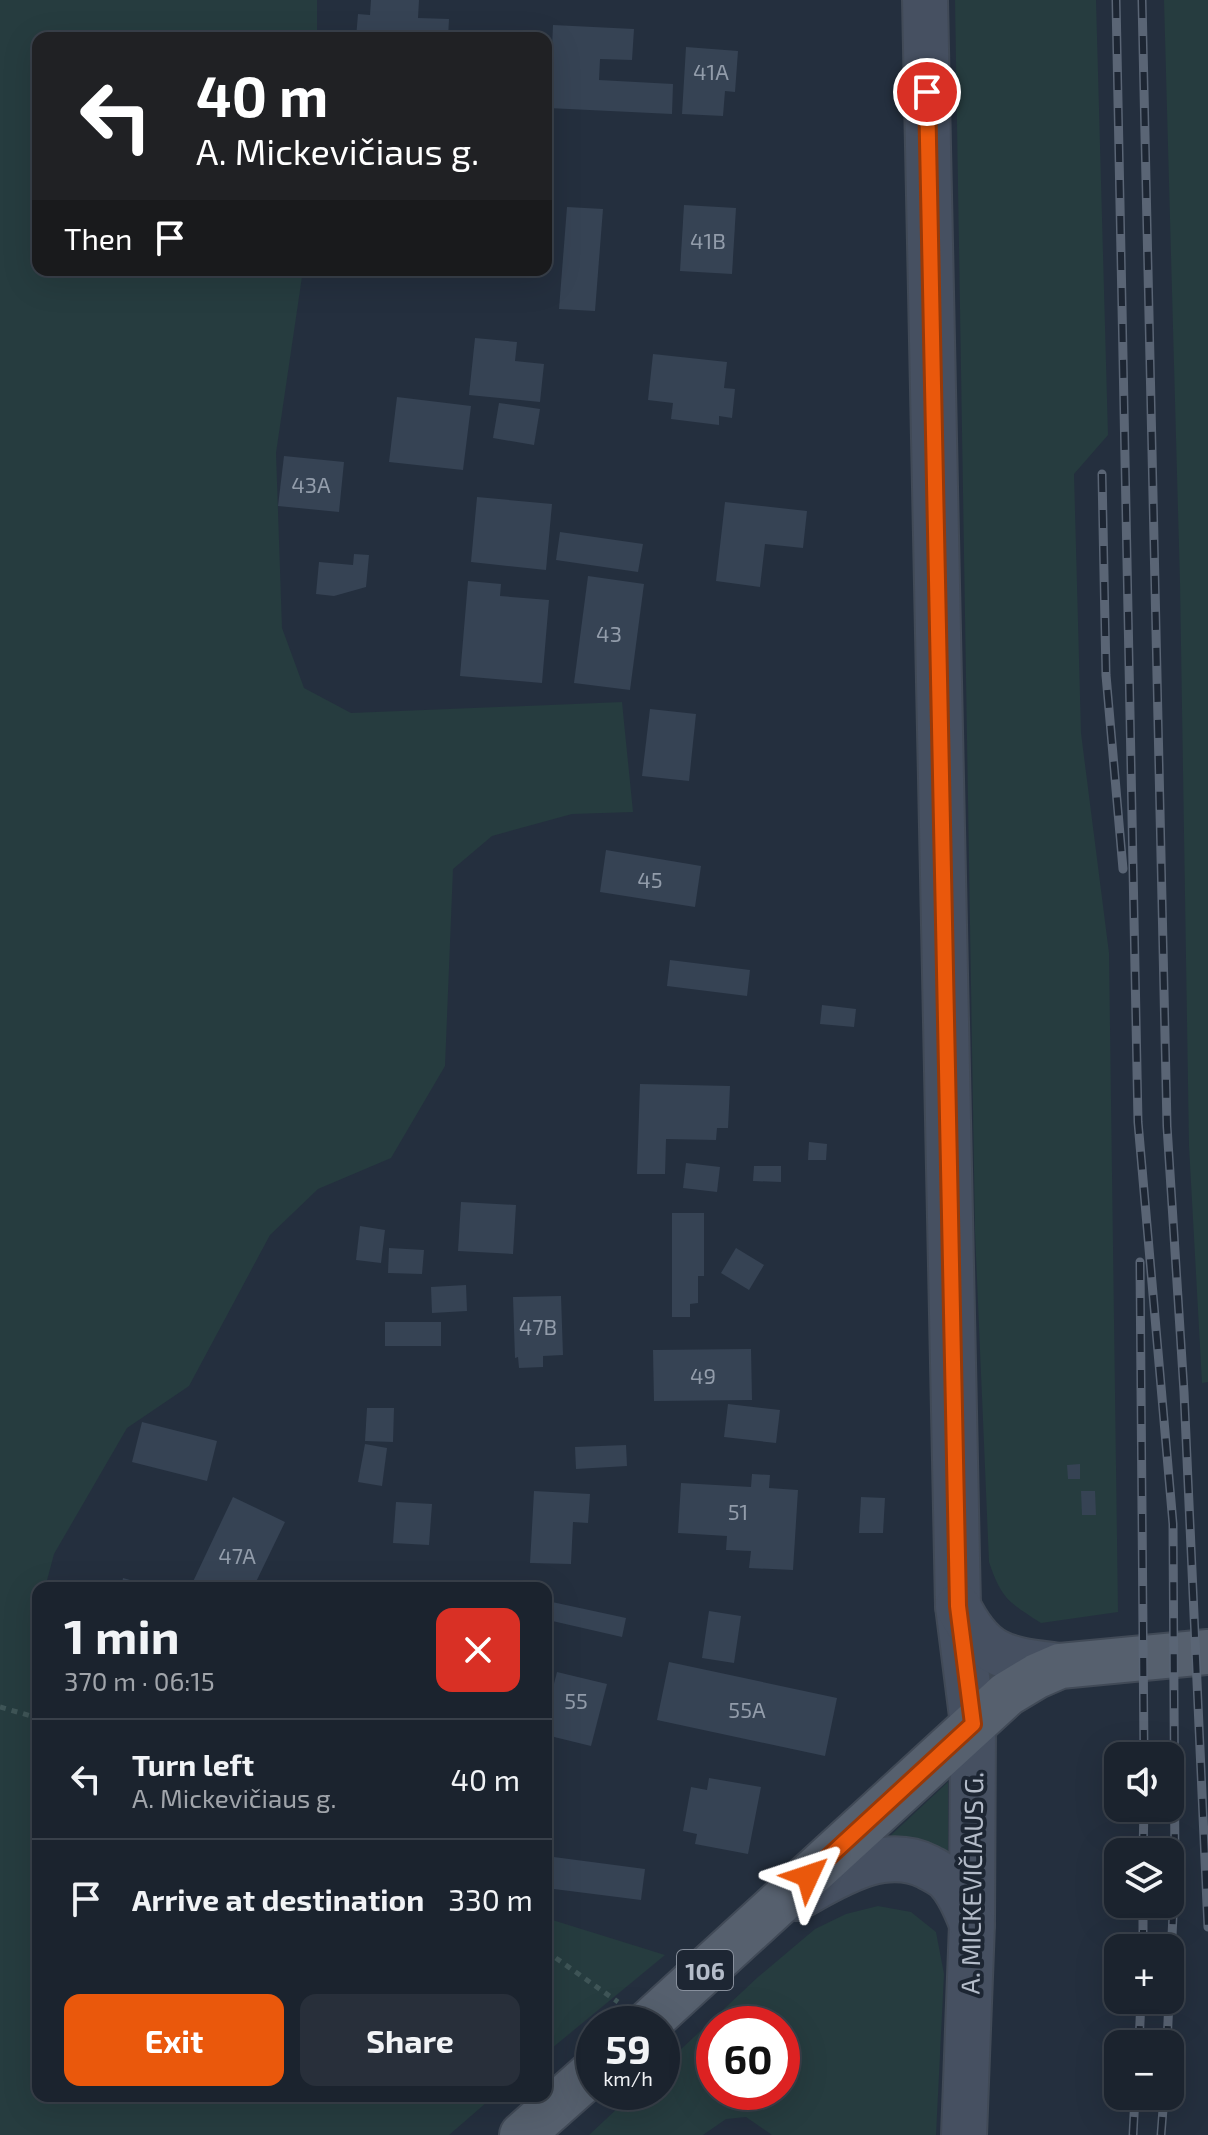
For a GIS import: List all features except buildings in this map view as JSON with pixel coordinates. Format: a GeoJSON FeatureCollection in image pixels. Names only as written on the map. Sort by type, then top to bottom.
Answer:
{"type":"FeatureCollection","features":[{"type":"Feature","properties":{"kind":"main road","name":"A. MICKEVIČIAUS G."},"geometry":{"type":"LineString","coordinates":[[925,0],[958,1606],[973,1724],[972,1924],[964,2135]]}},
{"type":"Feature","properties":{"kind":"main road"},"geometry":{"type":"LineString","coordinates":[[958,1606],[978,1639],[992,1651],[1010,1659],[1060,1666]]}},
{"type":"Feature","properties":{"kind":"main road","name":"106"},"geometry":{"type":"LineString","coordinates":[[667,2006],[1007,1694],[1060,1666],[1208,1652]]}},
{"type":"Feature","properties":{"kind":"main road"},"geometry":{"type":"LineString","coordinates":[[763,1917],[847,1870],[862,1864],[900,1859],[917,1862],[947,1878],[961,1897],[972,1924]]}},
{"type":"Feature","properties":{"kind":"main road"},"geometry":{"type":"LineString","coordinates":[[522,2135],[576,2087]]}},
{"type":"Feature","properties":{"kind":"path"},"geometry":{"type":"LineString","coordinates":[[0,1707],[32,1716]]}},
{"type":"Feature","properties":{"kind":"path"},"geometry":{"type":"LineString","coordinates":[[552,1955],[622,2006]]}},
{"type":"Feature","properties":{"kind":"green space"},"geometry":{"type":"Polygon","coordinates":[[[0,0],[317,0],[317,32],[32,32],[32,276],[302,276],[276,453],[282,628],[304,688],[351,713],[622,702],[633,812],[572,814],[492,836],[453,869],[445,1066],[391,1158],[318,1189],[270,1235],[189,1386],[127,1428],[54,1554],[47,1582],[32,1582],[32,2102],[487,2102],[449,2135],[0,2135],[0,0]]]}},
{"type":"Feature","properties":{"kind":"green space"},"geometry":{"type":"Polygon","coordinates":[[[955,0],[1096,0],[1108,435],[1074,474],[1081,733],[1109,953],[1118,1612],[1041,1623],[1008,1599],[998,1585],[989,1562],[975,1232],[955,0]]]}},
{"type":"Feature","properties":{"kind":"green space"},"geometry":{"type":"Polygon","coordinates":[[[1164,0],[1208,0],[1208,1382],[1202,1383],[1189,1146],[1180,583],[1164,0]]]}},
{"type":"Feature","properties":{"kind":"green space"},"geometry":{"type":"Polygon","coordinates":[[[948,1782],[948,1858],[920,1843],[890,1836],[948,1782]]]}},
{"type":"Feature","properties":{"kind":"green space"},"geometry":{"type":"Polygon","coordinates":[[[878,1906],[911,1912],[936,1932],[944,1974],[936,2135],[772,2135],[746,2117],[726,2119],[703,2135],[589,2135],[616,2110],[680,2110],[680,2050],[696,2035],[696,2110],[800,2110],[800,2006],[727,2006],[815,1929],[846,1914],[878,1906]]]}},
{"type":"Feature","properties":{"kind":"green space"},"geometry":{"type":"Polygon","coordinates":[[[552,1920],[665,1955],[603,2006],[576,2006],[576,2028],[552,2048],[552,1920]]]}},
{"type":"Feature","properties":{"kind":"railway"},"geometry":{"type":"LineString","coordinates":[[1116,0],[1138,1122],[1173,1524],[1175,1874],[1172,1934]]}},
{"type":"Feature","properties":{"kind":"railway"},"geometry":{"type":"LineString","coordinates":[[1142,0],[1167,1126],[1184,1392],[1208,1927]]}},
{"type":"Feature","properties":{"kind":"railway"},"geometry":{"type":"LineString","coordinates":[[1102,474],[1106,675],[1123,869]]}},
{"type":"Feature","properties":{"kind":"railway"},"geometry":{"type":"LineString","coordinates":[[1140,1262],[1144,1742]]}},
{"type":"Feature","properties":{"kind":"railway"},"geometry":{"type":"LineString","coordinates":[[1143,1838],[1144,1822]]}},
{"type":"Feature","properties":{"kind":"railway"},"geometry":{"type":"LineString","coordinates":[[1143,1918],[1143,1934]]}},
{"type":"Feature","properties":{"kind":"railway"},"geometry":{"type":"LineString","coordinates":[[1140,2014],[1140,2030]]}},
{"type":"Feature","properties":{"kind":"railway"},"geometry":{"type":"LineString","coordinates":[[1168,2014],[1168,2030]]}},
{"type":"Feature","properties":{"kind":"railway"},"geometry":{"type":"LineString","coordinates":[[1133,2135],[1134,2110]]}},
{"type":"Feature","properties":{"kind":"railway"},"geometry":{"type":"LineString","coordinates":[[1161,2135],[1163,2110]]}},
{"type":"Feature","properties":{"kind":"route"},"geometry":{"type":"LineString","coordinates":[[808,1876],[973,1724],[958,1606],[927,92]]}}]}
